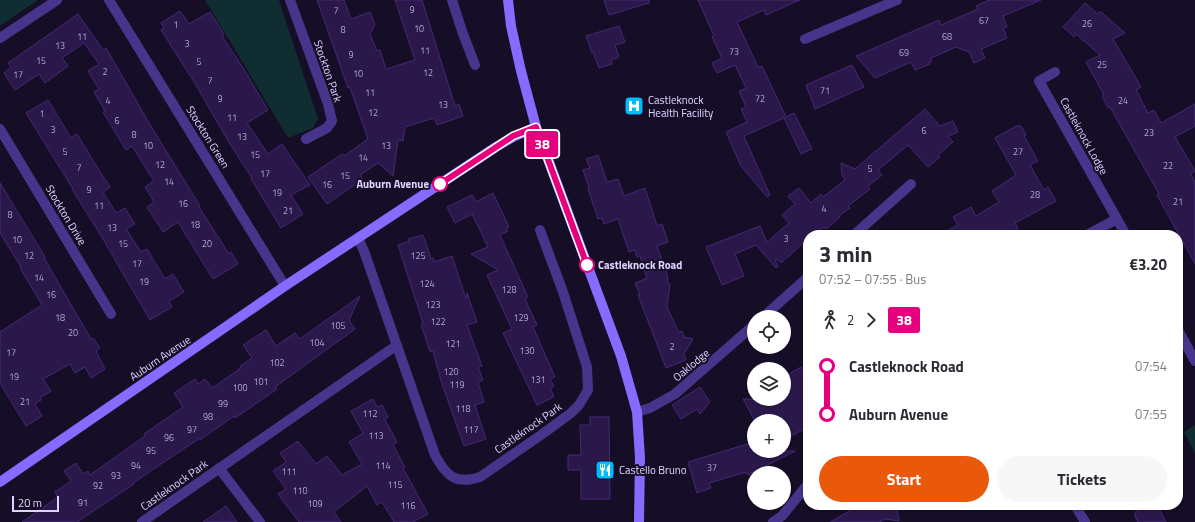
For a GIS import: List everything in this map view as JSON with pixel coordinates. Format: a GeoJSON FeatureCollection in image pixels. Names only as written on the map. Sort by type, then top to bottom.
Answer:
{"type":"FeatureCollection","features":[{"type":"Feature","properties":{"kind":"street"},"geometry":{"type":"LineString","coordinates":[[0,38],[57,0]]}},
{"type":"Feature","properties":{"kind":"street","name":"Stockton Green"},"geometry":{"type":"LineString","coordinates":[[109,0],[286,286]]}},
{"type":"Feature","properties":{"kind":"street","name":"Stockton Park"},"geometry":{"type":"LineString","coordinates":[[290,0],[328,104],[332,121],[327,128],[306,139]]}},
{"type":"Feature","properties":{"kind":"street"},"geometry":{"type":"LineString","coordinates":[[452,0],[475,65]]}},
{"type":"Feature","properties":{"kind":"street"},"geometry":{"type":"LineString","coordinates":[[508,0],[511,26],[520,71],[536,127],[621,356],[637,412],[640,458],[639,522]]}},
{"type":"Feature","properties":{"kind":"street"},"geometry":{"type":"LineString","coordinates":[[805,39],[897,0]]}},
{"type":"Feature","properties":{"kind":"street","name":"Castleknock Lodge"},"geometry":{"type":"LineString","coordinates":[[1055,72],[1039,81],[1123,230]]}},
{"type":"Feature","properties":{"kind":"street","name":"Auburn Avenue"},"geometry":{"type":"LineString","coordinates":[[0,482],[358,238],[513,136],[536,127]]}},
{"type":"Feature","properties":{"kind":"street","name":"Stockton Drive"},"geometry":{"type":"LineString","coordinates":[[0,129],[110,314]]}},
{"type":"Feature","properties":{"kind":"street"},"geometry":{"type":"LineString","coordinates":[[860,230],[911,184]]}},
{"type":"Feature","properties":{"kind":"street"},"geometry":{"type":"LineString","coordinates":[[1096,230],[1117,219]]}},
{"type":"Feature","properties":{"kind":"street","name":"Castleknock Park"},"geometry":{"type":"LineString","coordinates":[[358,238],[364,251],[435,455],[441,466],[450,476],[464,480],[472,480],[541,435],[571,412],[580,405],[588,390],[587,367],[563,292],[540,230]]}},
{"type":"Feature","properties":{"kind":"street"},"geometry":{"type":"LineString","coordinates":[[771,310],[803,281]]}},
{"type":"Feature","properties":{"kind":"street","name":"Oaklodge"},"geometry":{"type":"LineString","coordinates":[[637,412],[650,408],[674,394],[747,332]]}},
{"type":"Feature","properties":{"kind":"street"},"geometry":{"type":"LineString","coordinates":[[1183,339],[1195,361]]}},
{"type":"Feature","properties":{"kind":"street","name":"Castleknock Park"},"geometry":{"type":"LineString","coordinates":[[142,522],[397,345]]}},
{"type":"Feature","properties":{"kind":"street","name":"Castleknock Park"},"geometry":{"type":"LineString","coordinates":[[219,468],[260,522]]}},
{"type":"Feature","properties":{"kind":"street"},"geometry":{"type":"LineString","coordinates":[[773,522],[782,516],[803,490]]}},
{"type":"Feature","properties":{"kind":"street"},"geometry":{"type":"LineString","coordinates":[[1078,510],[1086,522]]}},
{"type":"Feature","properties":{"kind":"green space"},"geometry":{"type":"Polygon","coordinates":[[[0,0],[38,0],[0,26],[0,0]]]}},
{"type":"Feature","properties":{"kind":"green space"},"geometry":{"type":"Polygon","coordinates":[[[205,0],[279,0],[318,119],[313,128],[288,138],[205,0]]]}},
{"type":"Feature","properties":{"kind":"green space"},"geometry":{"type":"Polygon","coordinates":[[[1195,425],[1195,453],[1184,432],[1195,425]]]}},
{"type":"Feature","properties":{"kind":"building"},"geometry":{"type":"Polygon","coordinates":[[[317,0],[344,0],[351,19],[370,12],[375,25],[370,34],[377,51],[380,50],[386,69],[415,60],[395,0],[422,0],[455,106],[459,104],[463,116],[437,125],[434,118],[405,127],[403,141],[398,140],[393,176],[378,163],[360,175],[363,179],[327,204],[308,177],[342,154],[344,156],[368,139],[350,87],[348,88],[317,0]]]}},
{"type":"Feature","properties":{"kind":"building"},"geometry":{"type":"Polygon","coordinates":[[[604,0],[649,0],[649,3],[609,15],[604,0]]]}},
{"type":"Feature","properties":{"kind":"building"},"geometry":{"type":"Polygon","coordinates":[[[698,0],[800,0],[766,15],[764,10],[737,22],[758,67],[762,66],[786,117],[794,113],[812,149],[801,154],[784,118],[744,136],[770,195],[767,197],[741,166],[726,132],[747,122],[741,109],[746,107],[739,91],[746,88],[735,65],[717,73],[712,63],[722,58],[712,37],[714,36],[698,0]]]}},
{"type":"Feature","properties":{"kind":"building"},"geometry":{"type":"Polygon","coordinates":[[[989,0],[1041,0],[1003,16],[1007,27],[1003,28],[1007,38],[981,49],[985,58],[974,63],[969,52],[956,47],[931,58],[932,61],[929,62],[930,64],[915,70],[911,62],[875,78],[856,56],[939,20],[941,25],[978,9],[976,6],[989,0]]]}},
{"type":"Feature","properties":{"kind":"building"},"geometry":{"type":"Polygon","coordinates":[[[1085,3],[1098,14],[1100,11],[1125,33],[1113,39],[1141,87],[1136,90],[1148,113],[1154,110],[1161,123],[1195,104],[1195,126],[1175,137],[1195,171],[1191,174],[1195,182],[1195,264],[1183,242],[1183,230],[1176,230],[1157,195],[1159,194],[1110,107],[1108,108],[1102,96],[1104,95],[1086,62],[1100,55],[1076,34],[1074,37],[1063,27],[1085,3]]]}},
{"type":"Feature","properties":{"kind":"building"},"geometry":{"type":"Polygon","coordinates":[[[180,11],[189,24],[210,12],[224,34],[222,36],[268,110],[247,123],[268,154],[282,144],[310,185],[291,195],[303,214],[281,228],[196,85],[161,30],[164,28],[161,23],[180,11]]]}},
{"type":"Feature","properties":{"kind":"building"},"geometry":{"type":"Polygon","coordinates":[[[78,14],[103,50],[106,48],[152,128],[200,206],[199,207],[229,254],[231,252],[238,264],[213,279],[178,222],[163,232],[147,207],[154,202],[145,187],[154,181],[132,146],[126,150],[103,112],[105,111],[94,92],[99,89],[88,71],[99,64],[84,43],[62,58],[68,66],[45,83],[39,74],[15,90],[4,73],[11,67],[8,63],[78,14]]]}},
{"type":"Feature","properties":{"kind":"building"},"geometry":{"type":"Polygon","coordinates":[[[619,26],[625,42],[615,45],[619,57],[611,60],[612,64],[599,68],[586,36],[619,26]]]}},
{"type":"Feature","properties":{"kind":"building"},"geometry":{"type":"Polygon","coordinates":[[[852,65],[864,87],[815,109],[806,85],[852,65]]]}},
{"type":"Feature","properties":{"kind":"building"},"geometry":{"type":"Polygon","coordinates":[[[48,100],[71,138],[77,134],[110,187],[103,192],[116,213],[125,208],[135,224],[126,229],[141,252],[147,249],[165,279],[173,274],[184,292],[169,301],[172,307],[150,320],[103,239],[26,113],[48,100]]]}},
{"type":"Feature","properties":{"kind":"building"},"geometry":{"type":"Polygon","coordinates":[[[925,109],[940,126],[953,121],[958,132],[948,136],[953,142],[938,155],[940,157],[928,167],[908,145],[878,170],[882,175],[868,186],[870,189],[848,206],[850,208],[839,216],[840,217],[826,229],[824,227],[820,230],[803,230],[803,243],[781,263],[777,259],[775,260],[778,266],[776,268],[756,245],[735,254],[744,276],[722,285],[706,247],[760,226],[767,242],[789,223],[782,215],[795,204],[788,196],[799,188],[811,203],[821,194],[823,197],[845,180],[842,175],[841,163],[855,169],[925,109]]]}},
{"type":"Feature","properties":{"kind":"building"},"geometry":{"type":"Polygon","coordinates":[[[1016,126],[1021,126],[1026,135],[1024,136],[1038,161],[1030,165],[1044,190],[1048,187],[1056,201],[1015,223],[1018,229],[1016,230],[948,230],[958,225],[953,217],[971,207],[976,216],[999,202],[992,191],[1016,175],[995,138],[1016,126]]]}},
{"type":"Feature","properties":{"kind":"building"},"geometry":{"type":"Polygon","coordinates":[[[598,155],[607,182],[618,179],[624,196],[645,188],[657,226],[662,224],[668,242],[657,246],[667,274],[668,284],[670,284],[667,307],[679,333],[682,331],[684,337],[693,339],[684,354],[686,360],[666,368],[638,295],[640,295],[635,283],[647,278],[640,256],[637,257],[635,250],[629,252],[618,219],[604,224],[602,218],[598,219],[588,189],[589,188],[583,170],[590,168],[586,159],[598,155]]]}},
{"type":"Feature","properties":{"kind":"building"},"geometry":{"type":"Polygon","coordinates":[[[0,183],[45,257],[44,258],[91,339],[93,338],[100,348],[96,351],[105,369],[91,378],[85,367],[75,373],[70,364],[43,379],[51,391],[40,398],[41,400],[35,404],[42,416],[26,426],[0,383],[0,332],[42,305],[0,233],[0,183]]]}},
{"type":"Feature","properties":{"kind":"building"},"geometry":{"type":"Polygon","coordinates":[[[493,193],[509,227],[506,228],[508,231],[500,235],[528,297],[525,299],[537,325],[533,327],[555,377],[550,379],[554,386],[550,388],[554,397],[537,405],[503,333],[512,329],[487,275],[498,270],[471,254],[488,247],[472,214],[455,223],[447,207],[472,195],[476,202],[493,193]]]}},
{"type":"Feature","properties":{"kind":"building"},"geometry":{"type":"Polygon","coordinates":[[[423,235],[431,259],[433,258],[434,262],[452,256],[466,299],[467,293],[477,322],[467,325],[482,366],[478,367],[483,380],[478,382],[484,402],[475,405],[486,439],[464,446],[441,381],[433,351],[430,352],[421,324],[423,323],[398,245],[409,241],[408,239],[423,235]]]}},
{"type":"Feature","properties":{"kind":"building"},"geometry":{"type":"Polygon","coordinates":[[[360,296],[349,320],[355,329],[275,387],[277,389],[235,418],[234,416],[200,440],[200,438],[77,522],[22,522],[58,497],[55,492],[71,481],[64,471],[76,463],[83,474],[88,471],[90,475],[145,436],[144,434],[183,407],[174,393],[195,379],[198,384],[205,379],[212,388],[241,368],[240,366],[252,358],[243,345],[266,330],[276,346],[295,333],[300,339],[360,296]]]}},
{"type":"Feature","properties":{"kind":"building"},"geometry":{"type":"Polygon","coordinates":[[[801,367],[803,370],[803,430],[791,436],[791,414],[751,414],[743,399],[747,399],[747,406],[791,406],[791,373],[801,367]]]}},
{"type":"Feature","properties":{"kind":"building"},"geometry":{"type":"Polygon","coordinates":[[[700,387],[710,402],[700,414],[697,409],[681,419],[672,405],[700,387]]]}},
{"type":"Feature","properties":{"kind":"building"},"geometry":{"type":"Polygon","coordinates":[[[373,399],[377,407],[382,405],[388,417],[385,420],[397,442],[393,445],[405,467],[403,468],[428,514],[413,522],[394,522],[382,502],[377,505],[367,486],[334,512],[341,522],[299,522],[278,494],[286,489],[273,471],[286,462],[280,453],[298,441],[316,464],[327,456],[342,475],[362,464],[349,442],[363,433],[351,411],[373,399]]]}},
{"type":"Feature","properties":{"kind":"building"},"geometry":{"type":"Polygon","coordinates":[[[590,417],[609,417],[610,499],[581,499],[581,470],[568,470],[568,455],[581,455],[580,425],[590,425],[590,417]]]}},
{"type":"Feature","properties":{"kind":"building"},"geometry":{"type":"Polygon","coordinates":[[[747,444],[747,458],[781,458],[766,466],[747,466],[747,474],[746,472],[709,483],[711,488],[697,493],[688,462],[747,444]]]}},
{"type":"Feature","properties":{"kind":"building"},"geometry":{"type":"Polygon","coordinates":[[[226,506],[237,522],[203,522],[226,506]]]}},
{"type":"Feature","properties":{"kind":"building"},"geometry":{"type":"Polygon","coordinates":[[[851,510],[897,510],[899,521],[885,519],[879,522],[830,522],[851,510]]]}},
{"type":"Feature","properties":{"kind":"building"},"geometry":{"type":"Polygon","coordinates":[[[1139,510],[1160,510],[1166,522],[1138,522],[1135,517],[1135,512],[1139,510]]]}},
{"type":"Feature","properties":{"kind":"bus line","name":"38"},"geometry":{"type":"LineString","coordinates":[[440,184],[513,136],[536,127],[587,265]]}},
{"type":"Feature","properties":{"kind":"place","name":"Castleknock Health Facility"},"geometry":{"type":"Point","coordinates":[634,106]}},
{"type":"Feature","properties":{"kind":"place","name":"Auburn Avenue"},"geometry":{"type":"Point","coordinates":[440,184]}},
{"type":"Feature","properties":{"kind":"place","name":"Castleknock Road"},"geometry":{"type":"Point","coordinates":[587,265]}},
{"type":"Feature","properties":{"kind":"place","name":"Castello Bruno"},"geometry":{"type":"Point","coordinates":[605,470]}}]}
